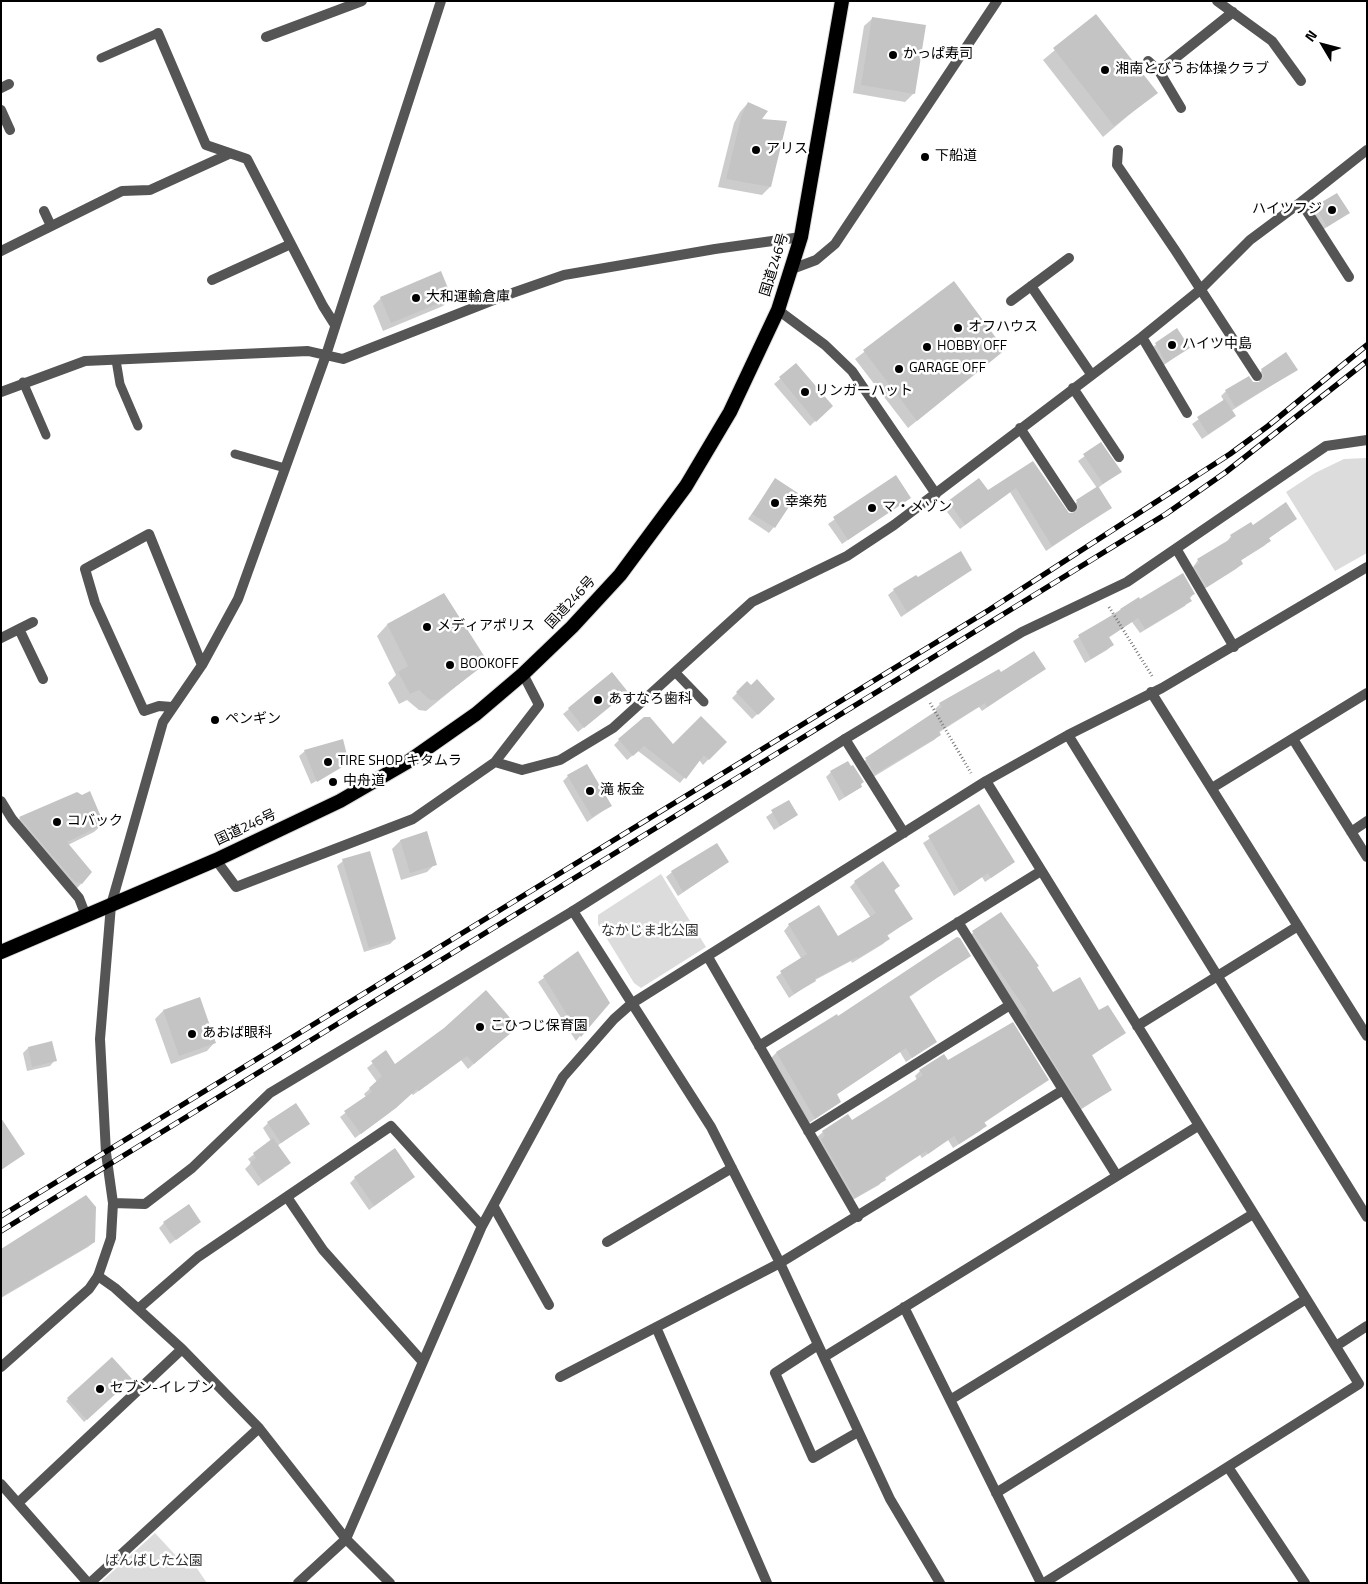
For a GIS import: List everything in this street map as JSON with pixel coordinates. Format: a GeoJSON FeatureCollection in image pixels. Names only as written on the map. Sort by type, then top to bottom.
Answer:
{"type":"FeatureCollection","features":[{"type":"Feature","properties":{"kind":"highway","name":"国道246号"},"geometry":{"type":"LineString","coordinates":[[1,952],[216,860],[340,801],[409,761],[476,714],[523,674],[572,627],[620,575],[686,486],[730,412],[778,310],[801,237],[842,1]]}},
{"type":"Feature","properties":{"kind":"street"},"geometry":{"type":"LineString","coordinates":[[266,36],[362,1]]}},
{"type":"Feature","properties":{"kind":"street"},"geometry":{"type":"LineString","coordinates":[[1,1367],[89,1289],[98,1276],[112,1238],[113,1202],[106,1153],[100,1039],[111,905],[163,722],[172,707],[184,694],[202,665],[238,599],[326,355],[441,1]]}},
{"type":"Feature","properties":{"kind":"street"},"geometry":{"type":"LineString","coordinates":[[792,270],[816,260],[835,244],[997,1]]}},
{"type":"Feature","properties":{"kind":"street"},"geometry":{"type":"LineString","coordinates":[[1217,1],[1272,41],[1301,81]]}},
{"type":"Feature","properties":{"kind":"street"},"geometry":{"type":"LineString","coordinates":[[1159,71],[1233,12]]}},
{"type":"Feature","properties":{"kind":"street"},"geometry":{"type":"LineString","coordinates":[[158,33],[206,146],[247,160],[323,306],[335,325]]}},
{"type":"Feature","properties":{"kind":"street"},"geometry":{"type":"LineString","coordinates":[[1148,61],[1159,71],[1181,108]]}},
{"type":"Feature","properties":{"kind":"street"},"geometry":{"type":"LineString","coordinates":[[1,110],[10,130]]}},
{"type":"Feature","properties":{"kind":"street"},"geometry":{"type":"LineString","coordinates":[[1118,150],[1117,165],[1257,376]]}},
{"type":"Feature","properties":{"kind":"street"},"geometry":{"type":"LineString","coordinates":[[1,251],[122,191],[150,190],[229,154]]}},
{"type":"Feature","properties":{"kind":"street"},"geometry":{"type":"LineString","coordinates":[[495,762],[522,770],[560,760],[612,728],[752,602],[847,556],[936,494],[1072,388],[1142,337],[1200,290],[1250,240],[1365,154]]}},
{"type":"Feature","properties":{"kind":"street"},"geometry":{"type":"LineString","coordinates":[[1301,202],[1348,277]]}},
{"type":"Feature","properties":{"kind":"street"},"geometry":{"type":"LineString","coordinates":[[44,211],[52,226]]}},
{"type":"Feature","properties":{"kind":"street"},"geometry":{"type":"LineString","coordinates":[[1,392],[23,382],[85,361],[308,351],[343,359],[501,297],[564,275],[715,249],[801,237]]}},
{"type":"Feature","properties":{"kind":"street"},"geometry":{"type":"LineString","coordinates":[[212,280],[291,244]]}},
{"type":"Feature","properties":{"kind":"street"},"geometry":{"type":"LineString","coordinates":[[1011,301],[1070,258]]}},
{"type":"Feature","properties":{"kind":"street"},"geometry":{"type":"LineString","coordinates":[[1031,286],[1091,374]]}},
{"type":"Feature","properties":{"kind":"street"},"geometry":{"type":"LineString","coordinates":[[778,310],[825,346],[852,371],[936,494]]}},
{"type":"Feature","properties":{"kind":"street"},"geometry":{"type":"LineString","coordinates":[[1142,337],[1187,413]]}},
{"type":"Feature","properties":{"kind":"street"},"geometry":{"type":"LineString","coordinates":[[1072,388],[1119,457]]}},
{"type":"Feature","properties":{"kind":"street"},"geometry":{"type":"LineString","coordinates":[[1020,428],[1072,507]]}},
{"type":"Feature","properties":{"kind":"street"},"geometry":{"type":"LineString","coordinates":[[113,1202],[145,1204],[198,1162],[270,1093],[573,911],[845,739],[1022,632],[1127,582],[1177,550],[1293,467],[1326,446],[1367,440]]}},
{"type":"Feature","properties":{"kind":"street"},"geometry":{"type":"LineString","coordinates":[[172,707],[159,706],[144,711],[95,603],[85,569],[149,534],[202,665]]}},
{"type":"Feature","properties":{"kind":"street"},"geometry":{"type":"LineString","coordinates":[[1177,550],[1234,647]]}},
{"type":"Feature","properties":{"kind":"street"},"geometry":{"type":"LineString","coordinates":[[298,1583],[346,1539],[482,1226],[563,1077],[614,1019],[631,1004],[982,784],[1068,735],[1234,647],[1367,566]]}},
{"type":"Feature","properties":{"kind":"street"},"geometry":{"type":"LineString","coordinates":[[1,638],[33,622]]}},
{"type":"Feature","properties":{"kind":"street"},"geometry":{"type":"LineString","coordinates":[[19,629],[43,679]]}},
{"type":"Feature","properties":{"kind":"street"},"geometry":{"type":"LineString","coordinates":[[216,860],[236,887],[413,819],[495,762],[539,705],[523,674]]}},
{"type":"Feature","properties":{"kind":"street"},"geometry":{"type":"LineString","coordinates":[[1151,692],[1367,1036]]}},
{"type":"Feature","properties":{"kind":"street"},"geometry":{"type":"LineString","coordinates":[[1212,788],[1367,693]]}},
{"type":"Feature","properties":{"kind":"street"},"geometry":{"type":"LineString","coordinates":[[1068,735],[1367,1217]]}},
{"type":"Feature","properties":{"kind":"street"},"geometry":{"type":"LineString","coordinates":[[845,739],[904,833]]}},
{"type":"Feature","properties":{"kind":"street"},"geometry":{"type":"LineString","coordinates":[[1293,739],[1367,857]]}},
{"type":"Feature","properties":{"kind":"street"},"geometry":{"type":"LineString","coordinates":[[904,1307],[1042,1583],[1359,1384],[1041,871],[982,784]]}},
{"type":"Feature","properties":{"kind":"street"},"geometry":{"type":"LineString","coordinates":[[1,801],[12,819],[79,898],[86,916]]}},
{"type":"Feature","properties":{"kind":"street"},"geometry":{"type":"LineString","coordinates":[[1351,832],[1367,821]]}},
{"type":"Feature","properties":{"kind":"street"},"geometry":{"type":"LineString","coordinates":[[759,1046],[1041,871]]}},
{"type":"Feature","properties":{"kind":"street"},"geometry":{"type":"LineString","coordinates":[[573,911],[711,1127],[780,1263],[890,1499],[940,1583]]}},
{"type":"Feature","properties":{"kind":"street"},"geometry":{"type":"LineString","coordinates":[[958,922],[1117,1176]]}},
{"type":"Feature","properties":{"kind":"street"},"geometry":{"type":"LineString","coordinates":[[1137,1026],[1298,926]]}},
{"type":"Feature","properties":{"kind":"street"},"geometry":{"type":"LineString","coordinates":[[708,957],[858,1217]]}},
{"type":"Feature","properties":{"kind":"street"},"geometry":{"type":"LineString","coordinates":[[808,1131],[1010,1005]]}},
{"type":"Feature","properties":{"kind":"street"},"geometry":{"type":"LineString","coordinates":[[560,1377],[780,1263],[1063,1090]]}},
{"type":"Feature","properties":{"kind":"street"},"geometry":{"type":"LineString","coordinates":[[138,1309],[198,1257],[391,1126],[482,1226]]}},
{"type":"Feature","properties":{"kind":"street"},"geometry":{"type":"LineString","coordinates":[[824,1356],[1198,1126]]}},
{"type":"Feature","properties":{"kind":"street"},"geometry":{"type":"LineString","coordinates":[[607,1242],[732,1168]]}},
{"type":"Feature","properties":{"kind":"street"},"geometry":{"type":"LineString","coordinates":[[287,1197],[323,1250],[422,1361]]}},
{"type":"Feature","properties":{"kind":"street"},"geometry":{"type":"LineString","coordinates":[[494,1207],[549,1305]]}},
{"type":"Feature","properties":{"kind":"street"},"geometry":{"type":"LineString","coordinates":[[950,1400],[1253,1214]]}},
{"type":"Feature","properties":{"kind":"street"},"geometry":{"type":"LineString","coordinates":[[98,1276],[182,1349],[258,1428],[346,1539],[390,1583]]}},
{"type":"Feature","properties":{"kind":"street"},"geometry":{"type":"LineString","coordinates":[[996,1493],[1306,1299]]}},
{"type":"Feature","properties":{"kind":"street"},"geometry":{"type":"LineString","coordinates":[[1336,1346],[1367,1326]]}},
{"type":"Feature","properties":{"kind":"street"},"geometry":{"type":"LineString","coordinates":[[656,1327],[767,1583]]}},
{"type":"Feature","properties":{"kind":"street"},"geometry":{"type":"LineString","coordinates":[[818,1345],[775,1372],[813,1458],[858,1432]]}},
{"type":"Feature","properties":{"kind":"street"},"geometry":{"type":"LineString","coordinates":[[18,1503],[182,1349]]}},
{"type":"Feature","properties":{"kind":"street"},"geometry":{"type":"LineString","coordinates":[[1,1484],[89,1583],[258,1428]]}},
{"type":"Feature","properties":{"kind":"street"},"geometry":{"type":"LineString","coordinates":[[1228,1467],[1305,1583]]}},
{"type":"Feature","properties":{"kind":"lane"},"geometry":{"type":"LineString","coordinates":[[101,58],[158,33]]}},
{"type":"Feature","properties":{"kind":"lane"},"geometry":{"type":"LineString","coordinates":[[116,360],[120,384],[138,426]]}},
{"type":"Feature","properties":{"kind":"lane"},"geometry":{"type":"LineString","coordinates":[[23,382],[46,435]]}},
{"type":"Feature","properties":{"kind":"lane"},"geometry":{"type":"LineString","coordinates":[[235,454],[285,468]]}},
{"type":"Feature","properties":{"kind":"lane"},"geometry":{"type":"LineString","coordinates":[[675,672],[704,702]]}},
{"type":"Feature","properties":{"kind":"path"},"geometry":{"type":"LineString","coordinates":[[1101,594],[1155,682]]}},
{"type":"Feature","properties":{"kind":"path"},"geometry":{"type":"LineString","coordinates":[[923,692],[982,784]]}},
{"type":"Feature","properties":{"kind":"green space"},"geometry":{"type":"Polygon","coordinates":[[[1367,458],[1367,553],[1335,571],[1286,492],[1315,473],[1344,459],[1367,458]]]}},
{"type":"Feature","properties":{"kind":"green space","name":"なかじま北公園"},"geometry":{"type":"Polygon","coordinates":[[[661,874],[706,947],[641,988],[634,983],[598,924],[598,915],[661,874]]]}},
{"type":"Feature","properties":{"kind":"green space","name":"ばんばした公園"},"geometry":{"type":"Polygon","coordinates":[[[155,1533],[180,1560],[187,1554],[207,1583],[100,1583],[155,1533]]]}},
{"type":"Feature","properties":{"kind":"building","name":"湘南とびうお体操クラブ"},"geometry":{"type":"Polygon","coordinates":[[[1096,14],[1158,93],[1114,126],[1053,48],[1096,14]]]}},
{"type":"Feature","properties":{"kind":"building","name":"かっぱ寿司"},"geometry":{"type":"Polygon","coordinates":[[[872,17],[926,25],[915,94],[861,85],[872,17]]]}},
{"type":"Feature","properties":{"kind":"building","name":"アリス"},"geometry":{"type":"Polygon","coordinates":[[[748,102],[768,111],[762,119],[787,121],[771,187],[726,179],[742,114],[748,102]]]}},
{"type":"Feature","properties":{"kind":"building","name":"ハイツフジ"},"geometry":{"type":"Polygon","coordinates":[[[1337,193],[1350,213],[1327,227],[1315,206],[1337,193]]]}},
{"type":"Feature","properties":{"kind":"building","name":"大和運輸倉庫"},"geometry":{"type":"Polygon","coordinates":[[[441,271],[452,298],[391,323],[380,297],[441,271]]]}},
{"type":"Feature","properties":{"kind":"building"},"geometry":{"type":"Polygon","coordinates":[[[954,281],[1005,350],[917,421],[863,350],[954,281]]]}},
{"type":"Feature","properties":{"kind":"building","name":"ハイツ中島"},"geometry":{"type":"Polygon","coordinates":[[[1177,328],[1190,348],[1166,363],[1155,343],[1177,328]]]}},
{"type":"Feature","properties":{"kind":"building"},"geometry":{"type":"Polygon","coordinates":[[[1286,352],[1298,370],[1235,407],[1225,390],[1249,376],[1253,382],[1260,382],[1264,376],[1261,369],[1286,352]]]}},
{"type":"Feature","properties":{"kind":"building","name":"リンガーハット"},"geometry":{"type":"Polygon","coordinates":[[[796,363],[833,406],[816,422],[779,377],[796,363]]]}},
{"type":"Feature","properties":{"kind":"building"},"geometry":{"type":"Polygon","coordinates":[[[1225,399],[1236,416],[1208,434],[1197,417],[1225,399]]]}},
{"type":"Feature","properties":{"kind":"building"},"geometry":{"type":"Polygon","coordinates":[[[1101,442],[1122,472],[1103,484],[1083,454],[1101,442]]]}},
{"type":"Feature","properties":{"kind":"building"},"geometry":{"type":"Polygon","coordinates":[[[1033,461],[1069,513],[1076,512],[1079,507],[1076,500],[1098,486],[1112,508],[1052,546],[1016,488],[965,525],[948,501],[979,478],[988,490],[1033,461]]]}},
{"type":"Feature","properties":{"kind":"building","name":"マ・メゾン"},"geometry":{"type":"Polygon","coordinates":[[[896,475],[911,498],[848,540],[833,517],[896,475]]]}},
{"type":"Feature","properties":{"kind":"building","name":"幸楽苑"},"geometry":{"type":"Polygon","coordinates":[[[775,478],[798,493],[775,528],[752,514],[775,478]]]}},
{"type":"Feature","properties":{"kind":"building"},"geometry":{"type":"Polygon","coordinates":[[[1286,502],[1297,519],[1269,538],[1271,541],[1241,560],[1243,564],[1207,587],[1194,566],[1200,563],[1197,559],[1232,538],[1230,535],[1251,522],[1253,525],[1286,502]]]}},
{"type":"Feature","properties":{"kind":"building"},"geometry":{"type":"Polygon","coordinates":[[[961,551],[972,570],[907,612],[893,589],[916,575],[918,577],[961,551]]]}},
{"type":"Feature","properties":{"kind":"building"},"geometry":{"type":"Polygon","coordinates":[[[1183,573],[1195,594],[1189,597],[1192,601],[1145,629],[1138,618],[1109,637],[1114,645],[1091,659],[1078,635],[1121,610],[1139,597],[1140,599],[1183,573]]]}},
{"type":"Feature","properties":{"kind":"building"},"geometry":{"type":"Polygon","coordinates":[[[444,593],[488,662],[438,700],[430,700],[419,690],[410,694],[398,672],[408,666],[387,624],[444,593]]]}},
{"type":"Feature","properties":{"kind":"building"},"geometry":{"type":"Polygon","coordinates":[[[1034,651],[1046,669],[987,707],[985,703],[939,731],[941,735],[875,774],[865,758],[942,707],[939,703],[999,669],[1001,672],[1034,651]]]}},
{"type":"Feature","properties":{"kind":"building","name":"あすなろ歯科"},"geometry":{"type":"Polygon","coordinates":[[[612,672],[628,692],[584,728],[568,708],[612,672]]]}},
{"type":"Feature","properties":{"kind":"building"},"geometry":{"type":"Polygon","coordinates":[[[757,679],[775,699],[758,715],[736,692],[747,681],[751,685],[757,679]]]}},
{"type":"Feature","properties":{"kind":"building"},"geometry":{"type":"Polygon","coordinates":[[[701,716],[727,742],[709,760],[704,755],[686,779],[644,746],[633,756],[618,739],[644,717],[650,717],[673,744],[701,716]]]}},
{"type":"Feature","properties":{"kind":"building"},"geometry":{"type":"Polygon","coordinates":[[[343,739],[349,763],[317,782],[304,750],[343,739]]]}},
{"type":"Feature","properties":{"kind":"building"},"geometry":{"type":"Polygon","coordinates":[[[848,761],[851,766],[853,765],[864,782],[861,784],[862,787],[845,797],[830,771],[848,761]]]}},
{"type":"Feature","properties":{"kind":"building","name":"滝 板金"},"geometry":{"type":"Polygon","coordinates":[[[587,764],[612,806],[592,817],[567,775],[587,764]]]}},
{"type":"Feature","properties":{"kind":"building"},"geometry":{"type":"Polygon","coordinates":[[[90,791],[104,824],[67,842],[92,872],[82,884],[75,882],[19,817],[77,792],[82,795],[90,791]]]}},
{"type":"Feature","properties":{"kind":"building"},"geometry":{"type":"Polygon","coordinates":[[[789,800],[798,815],[780,826],[771,810],[789,800]]]}},
{"type":"Feature","properties":{"kind":"building"},"geometry":{"type":"Polygon","coordinates":[[[979,804],[1015,862],[991,878],[988,873],[960,892],[928,836],[979,804]]]}},
{"type":"Feature","properties":{"kind":"building"},"geometry":{"type":"Polygon","coordinates":[[[427,831],[437,865],[410,873],[400,840],[427,831]]]}},
{"type":"Feature","properties":{"kind":"building"},"geometry":{"type":"Polygon","coordinates":[[[717,843],[729,862],[683,892],[671,871],[717,843]]]}},
{"type":"Feature","properties":{"kind":"building"},"geometry":{"type":"Polygon","coordinates":[[[370,851],[396,939],[369,948],[342,859],[370,851]]]}},
{"type":"Feature","properties":{"kind":"building"},"geometry":{"type":"Polygon","coordinates":[[[883,861],[900,886],[894,890],[913,919],[887,935],[890,939],[858,958],[815,979],[816,981],[794,994],[780,971],[807,954],[788,924],[819,905],[838,936],[876,913],[854,881],[883,861]]]}},
{"type":"Feature","properties":{"kind":"building"},"geometry":{"type":"Polygon","coordinates":[[[1001,912],[1039,966],[1037,967],[1053,992],[1080,977],[1099,1010],[1108,1005],[1126,1033],[1092,1055],[1112,1090],[1082,1108],[1025,1016],[1027,1014],[1026,1010],[972,931],[1001,912]]]}},
{"type":"Feature","properties":{"kind":"building"},"geometry":{"type":"Polygon","coordinates":[[[957,937],[960,938],[971,956],[909,996],[937,1042],[912,1058],[906,1048],[837,1094],[841,1102],[815,1119],[776,1052],[837,1014],[838,1016],[957,937]]]}},
{"type":"Feature","properties":{"kind":"building"},"geometry":{"type":"Polygon","coordinates":[[[578,951],[610,1003],[581,1037],[543,976],[578,951]]]}},
{"type":"Feature","properties":{"kind":"building"},"geometry":{"type":"Polygon","coordinates":[[[486,990],[518,1027],[474,1064],[467,1056],[419,1091],[417,1089],[396,1108],[361,1134],[344,1111],[372,1092],[369,1088],[382,1076],[371,1061],[386,1050],[395,1064],[444,1028],[486,990]]]}},
{"type":"Feature","properties":{"kind":"building","name":"あおば眼科"},"geometry":{"type":"Polygon","coordinates":[[[200,997],[216,1043],[179,1056],[163,1010],[200,997]]]}},
{"type":"Feature","properties":{"kind":"building"},"geometry":{"type":"Polygon","coordinates":[[[1013,1022],[1049,1080],[984,1122],[987,1126],[959,1144],[954,1136],[928,1154],[926,1151],[885,1177],[886,1180],[855,1198],[821,1139],[825,1136],[822,1131],[848,1114],[852,1120],[884,1100],[923,1075],[919,1070],[944,1054],[948,1060],[1013,1022]]]}},
{"type":"Feature","properties":{"kind":"building"},"geometry":{"type":"Polygon","coordinates":[[[52,1041],[57,1061],[32,1067],[28,1047],[52,1041]]]}},
{"type":"Feature","properties":{"kind":"building"},"geometry":{"type":"Polygon","coordinates":[[[296,1103],[310,1124],[281,1143],[267,1122],[296,1103]]]}},
{"type":"Feature","properties":{"kind":"building"},"geometry":{"type":"Polygon","coordinates":[[[1,1118],[25,1154],[1,1170],[1,1118]]]}},
{"type":"Feature","properties":{"kind":"building"},"geometry":{"type":"Polygon","coordinates":[[[273,1138],[291,1163],[263,1182],[250,1163],[256,1158],[253,1153],[273,1138]]]}},
{"type":"Feature","properties":{"kind":"building"},"geometry":{"type":"Polygon","coordinates":[[[395,1148],[415,1177],[374,1206],[354,1177],[395,1148]]]}},
{"type":"Feature","properties":{"kind":"building"},"geometry":{"type":"Polygon","coordinates":[[[86,1195],[96,1207],[95,1242],[1,1297],[1,1249],[86,1195]]]}},
{"type":"Feature","properties":{"kind":"building"},"geometry":{"type":"Polygon","coordinates":[[[189,1204],[201,1222],[176,1240],[163,1222],[189,1204]]]}},
{"type":"Feature","properties":{"kind":"building","name":"セブン-イレブン"},"geometry":{"type":"Polygon","coordinates":[[[112,1357],[132,1379],[87,1420],[67,1398],[112,1357]]]}},
{"type":"Feature","properties":{"kind":"railway"},"geometry":{"type":"LineString","coordinates":[[1,1216],[989,610],[1230,454],[1268,426],[1367,345]]}},
{"type":"Feature","properties":{"kind":"railway"},"geometry":{"type":"LineString","coordinates":[[1,1231],[1166,514],[1226,472],[1367,361]]}},
{"type":"Feature","properties":{"kind":"place","name":"かっぱ寿司"},"geometry":{"type":"Point","coordinates":[893,55]}},
{"type":"Feature","properties":{"kind":"place","name":"湘南とびうお体操クラブ"},"geometry":{"type":"Point","coordinates":[1105,70]}},
{"type":"Feature","properties":{"kind":"place","name":"アリス"},"geometry":{"type":"Point","coordinates":[756,150]}},
{"type":"Feature","properties":{"kind":"place","name":"下船道"},"geometry":{"type":"Point","coordinates":[925,157]}},
{"type":"Feature","properties":{"kind":"place","name":"ハイツフジ"},"geometry":{"type":"Point","coordinates":[1332,210]}},
{"type":"Feature","properties":{"kind":"place","name":"大和運輸倉庫"},"geometry":{"type":"Point","coordinates":[416,298]}},
{"type":"Feature","properties":{"kind":"place","name":"オフハウス"},"geometry":{"type":"Point","coordinates":[958,328]}},
{"type":"Feature","properties":{"kind":"place","name":"ハイツ中島"},"geometry":{"type":"Point","coordinates":[1172,345]}},
{"type":"Feature","properties":{"kind":"place","name":"HOBBY OFF"},"geometry":{"type":"Point","coordinates":[927,347]}},
{"type":"Feature","properties":{"kind":"place","name":"GARAGE OFF"},"geometry":{"type":"Point","coordinates":[899,369]}},
{"type":"Feature","properties":{"kind":"place","name":"リンガーハット"},"geometry":{"type":"Point","coordinates":[805,392]}},
{"type":"Feature","properties":{"kind":"place","name":"幸楽苑"},"geometry":{"type":"Point","coordinates":[775,503]}},
{"type":"Feature","properties":{"kind":"place","name":"マ・メゾン"},"geometry":{"type":"Point","coordinates":[872,508]}},
{"type":"Feature","properties":{"kind":"place","name":"メディアポリス"},"geometry":{"type":"Point","coordinates":[427,627]}},
{"type":"Feature","properties":{"kind":"place","name":"BOOKOFF"},"geometry":{"type":"Point","coordinates":[450,665]}},
{"type":"Feature","properties":{"kind":"place","name":"あすなろ歯科"},"geometry":{"type":"Point","coordinates":[598,700]}},
{"type":"Feature","properties":{"kind":"place","name":"ペンギン"},"geometry":{"type":"Point","coordinates":[215,720]}},
{"type":"Feature","properties":{"kind":"place","name":"TIRE SHOP キタムラ"},"geometry":{"type":"Point","coordinates":[328,762]}},
{"type":"Feature","properties":{"kind":"place","name":"中舟道"},"geometry":{"type":"Point","coordinates":[333,782]}},
{"type":"Feature","properties":{"kind":"place","name":"滝 板金"},"geometry":{"type":"Point","coordinates":[590,791]}},
{"type":"Feature","properties":{"kind":"place","name":"コバック"},"geometry":{"type":"Point","coordinates":[57,822]}},
{"type":"Feature","properties":{"kind":"place","name":"こひつじ保育園"},"geometry":{"type":"Point","coordinates":[480,1027]}},
{"type":"Feature","properties":{"kind":"place","name":"あおば眼科"},"geometry":{"type":"Point","coordinates":[192,1034]}},
{"type":"Feature","properties":{"kind":"place","name":"セブン-イレブン"},"geometry":{"type":"Point","coordinates":[100,1389]}}]}
